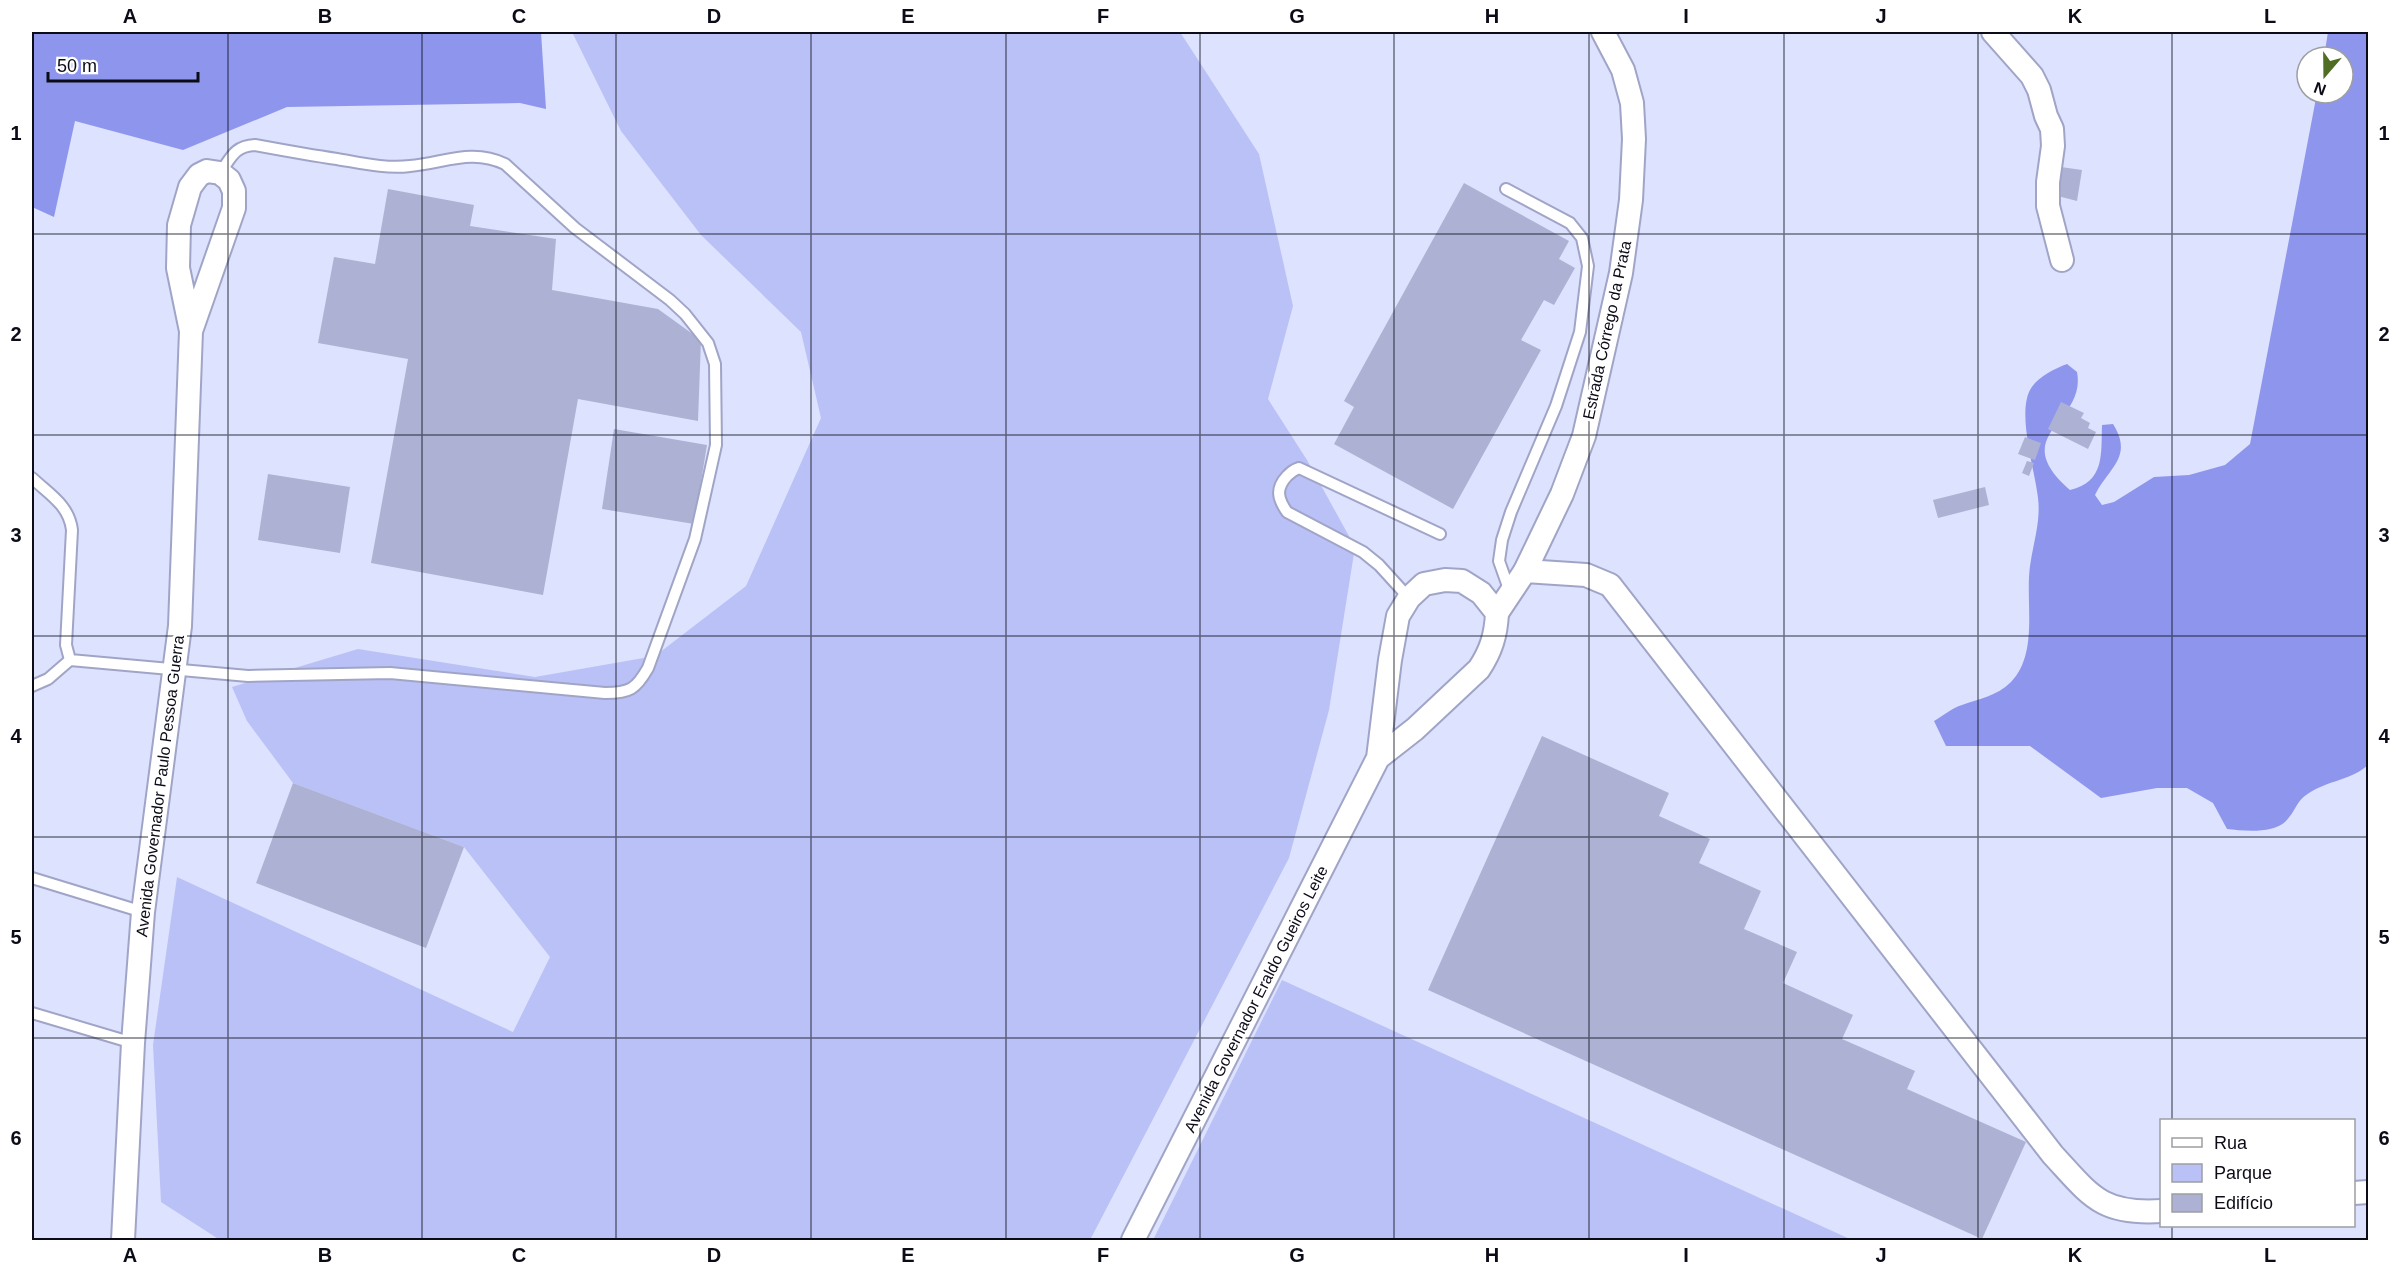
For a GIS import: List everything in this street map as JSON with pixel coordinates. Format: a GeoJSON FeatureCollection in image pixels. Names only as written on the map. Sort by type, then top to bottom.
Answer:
{"type":"FeatureCollection","features":[{"type":"Feature","properties":{"kind":"street","name":"Estrada Córrego da Prata"},"geometry":{"type":"LineString","coordinates":[[1497,613],[1525,571],[1562,494],[1584,435],[1619,283],[1628,231],[1634,140],[1632,103],[1623,70],[1603,32]]}},
{"type":"Feature","properties":{"kind":"street"},"geometry":{"type":"LineString","coordinates":[[1993,32],[2032,76],[2052,129],[2053,146],[2048,182],[2048,206],[2062,260]]}},
{"type":"Feature","properties":{"kind":"street"},"geometry":{"type":"LineString","coordinates":[[207,171],[220,173],[229,180],[234,191],[234,208],[191,331],[178,268],[179,225],[190,187],[200,175],[207,171]]}},
{"type":"Feature","properties":{"kind":"street","name":"Avenida Governador Paulo Pessoa Guerra"},"geometry":{"type":"LineString","coordinates":[[123,1240],[133,1043],[143,912],[176,671],[180,626],[191,331]]}},
{"type":"Feature","properties":{"kind":"street"},"geometry":{"type":"LineString","coordinates":[[1525,571],[1586,575],[1610,585],[2053,1155],[2089,1193],[2106,1206],[2140,1212],[2160,1211]]}},
{"type":"Feature","properties":{"kind":"street"},"geometry":{"type":"LineString","coordinates":[[1409,598],[1424,584],[1445,580],[1462,581],[1481,592],[1497,613]]}},
{"type":"Feature","properties":{"kind":"street","name":"Avenida Governador Eraldo Gueiros Leite"},"geometry":{"type":"LineString","coordinates":[[1133,1240],[1378,758],[1398,616],[1409,598]]}},
{"type":"Feature","properties":{"kind":"street","name":"Avenida Governador Eraldo Gueiros Leite"},"geometry":{"type":"LineString","coordinates":[[1378,758],[1415,729],[1479,669],[1491,648],[1496,632],[1497,613]]}},
{"type":"Feature","properties":{"kind":"lane"},"geometry":{"type":"LineString","coordinates":[[32,686],[48,679],[70,660],[248,676],[390,674],[605,693],[628,690],[641,680],[648,668],[695,538],[716,445],[715,364],[708,344],[698,328],[670,300],[575,228],[505,164],[483,155],[407,167],[381,166],[255,145],[237,149],[220,173]]}},
{"type":"Feature","properties":{"kind":"lane"},"geometry":{"type":"LineString","coordinates":[[1506,189],[1570,222],[1582,238],[1588,266],[1580,332],[1556,406],[1511,512],[1502,540],[1499,561],[1510,593]]}},
{"type":"Feature","properties":{"kind":"lane"},"geometry":{"type":"LineString","coordinates":[[1409,598],[1379,565],[1363,552],[1287,512],[1280,502],[1278,492],[1282,482],[1294,469],[1299,468],[1440,534]]}},
{"type":"Feature","properties":{"kind":"lane"},"geometry":{"type":"LineString","coordinates":[[32,478],[64,507],[70,518],[72,530],[66,645],[70,660]]}},
{"type":"Feature","properties":{"kind":"lane"},"geometry":{"type":"LineString","coordinates":[[32,878],[143,912]]}},
{"type":"Feature","properties":{"kind":"lane"},"geometry":{"type":"LineString","coordinates":[[32,1013],[133,1043]]}},
{"type":"Feature","properties":{"kind":"green space"},"geometry":{"type":"Polygon","coordinates":[[[572,32],[1180,32],[1259,154],[1293,306],[1268,399],[1307,460],[1355,547],[1329,710],[1289,858],[1090,1240],[220,1240],[161,1202],[153,1045],[177,877],[513,1032],[550,957],[464,847],[293,783],[247,721],[232,687],[358,649],[535,677],[655,656],[746,586],[821,418],[801,332],[701,235],[621,131],[572,32]]]}},
{"type":"Feature","properties":{"kind":"green space"},"geometry":{"type":"Polygon","coordinates":[[[1282,980],[1852,1240],[1153,1240],[1282,980]]]}},
{"type":"Feature","properties":{"kind":"shaded area"},"geometry":{"type":"Polygon","coordinates":[[[32,32],[541,32],[546,109],[520,103],[287,107],[183,150],[75,121],[54,217],[32,207],[32,32]]]}},
{"type":"Feature","properties":{"kind":"shaded area"},"geometry":{"type":"Polygon","coordinates":[[[2328,32],[2368,32],[2368,765],[2362,770],[2308,794],[2280,825],[2258,831],[2227,829],[2213,803],[2187,788],[2157,788],[2101,798],[2030,746],[1946,746],[1934,721],[1955,708],[2006,687],[2020,670],[2025,657],[2029,627],[2030,566],[2039,507],[2025,413],[2030,390],[2041,377],[2067,364],[2077,372],[2077,390],[2071,404],[2046,441],[2045,455],[2052,471],[2070,490],[2090,481],[2095,474],[2101,456],[2102,425],[2113,424],[2119,435],[2121,445],[2117,462],[2095,495],[2102,505],[2114,502],[2154,477],[2189,475],[2225,465],[2250,444],[2315,105],[2355,105],[2355,45],[2326,45],[2328,32]]]}},
{"type":"Feature","properties":{"kind":"building"},"geometry":{"type":"Polygon","coordinates":[[[2054,166],[2082,170],[2077,201],[2050,194],[2054,166]]]}},
{"type":"Feature","properties":{"kind":"building"},"geometry":{"type":"Polygon","coordinates":[[[1464,183],[1569,241],[1559,259],[1575,268],[1554,305],[1544,300],[1521,340],[1541,350],[1453,509],[1334,444],[1354,407],[1344,401],[1464,183]]]}},
{"type":"Feature","properties":{"kind":"building"},"geometry":{"type":"Polygon","coordinates":[[[388,189],[474,205],[470,226],[556,239],[552,290],[658,309],[701,340],[698,421],[578,399],[543,595],[371,563],[408,359],[318,343],[334,257],[375,264],[388,189]]]}},
{"type":"Feature","properties":{"kind":"building"},"geometry":{"type":"Polygon","coordinates":[[[2061,402],[2084,413],[2081,418],[2090,423],[2088,428],[2096,432],[2088,449],[2048,429],[2061,402]]]}},
{"type":"Feature","properties":{"kind":"building"},"geometry":{"type":"Polygon","coordinates":[[[614,429],[707,445],[694,524],[602,509],[614,429]]]}},
{"type":"Feature","properties":{"kind":"building"},"geometry":{"type":"Polygon","coordinates":[[[2025,437],[2041,443],[2035,460],[2018,454],[2025,437]]]}},
{"type":"Feature","properties":{"kind":"building"},"geometry":{"type":"Polygon","coordinates":[[[2027,461],[2034,463],[2029,476],[2022,473],[2027,461]]]}},
{"type":"Feature","properties":{"kind":"building"},"geometry":{"type":"Polygon","coordinates":[[[268,474],[350,487],[340,553],[258,540],[268,474]]]}},
{"type":"Feature","properties":{"kind":"building"},"geometry":{"type":"Polygon","coordinates":[[[1985,487],[1989,505],[1938,518],[1933,500],[1985,487]]]}},
{"type":"Feature","properties":{"kind":"building"},"geometry":{"type":"Polygon","coordinates":[[[1542,736],[1669,793],[1659,816],[1710,839],[1699,863],[1761,891],[1744,929],[1797,952],[1783,983],[1853,1015],[1842,1039],[1915,1071],[1907,1089],[2026,1142],[1982,1239],[1428,990],[1542,736]]]}},
{"type":"Feature","properties":{"kind":"building"},"geometry":{"type":"Polygon","coordinates":[[[293,783],[464,847],[426,948],[256,883],[293,783]]]}}]}
